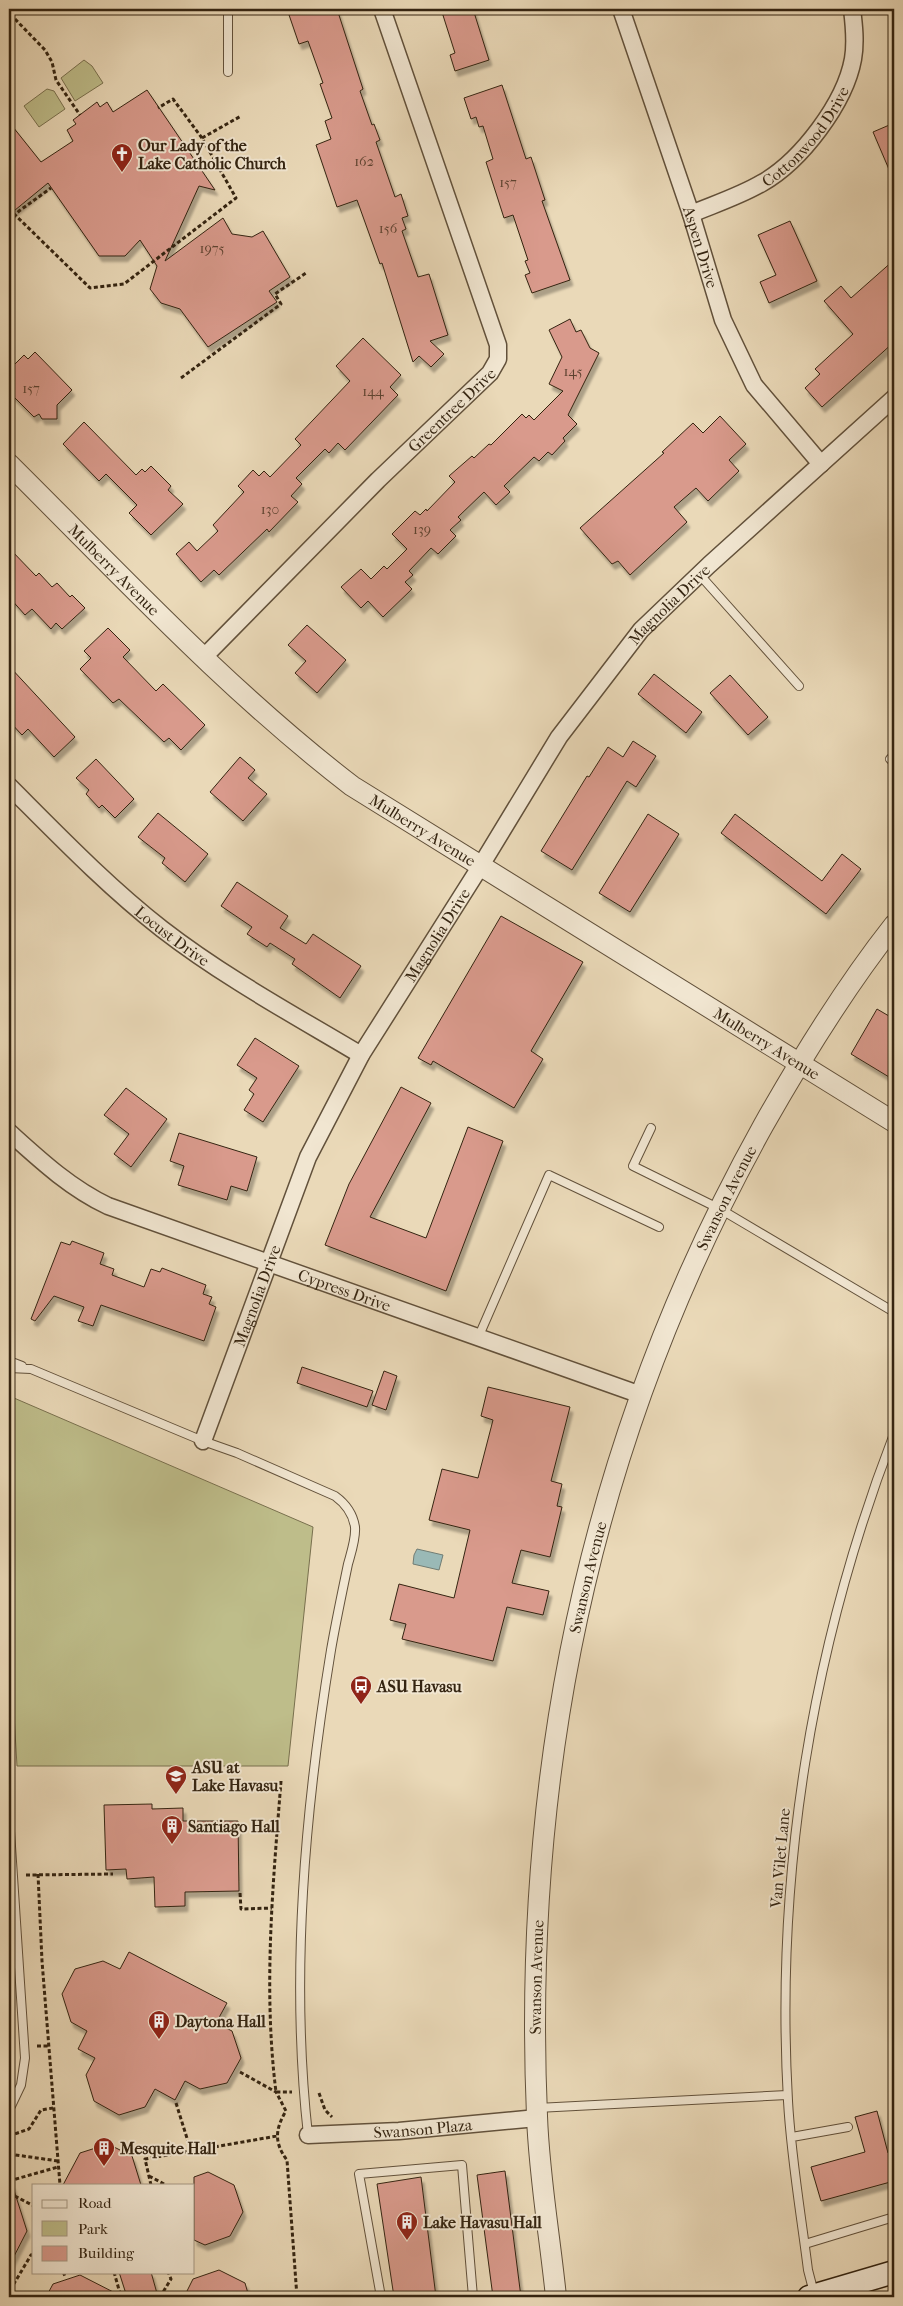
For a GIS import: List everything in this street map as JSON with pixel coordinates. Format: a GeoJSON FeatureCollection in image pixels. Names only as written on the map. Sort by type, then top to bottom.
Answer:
{"type":"FeatureCollection","features":[{"type":"Feature","properties":{"kind":"main road"},"geometry":{"type":"LineString","coordinates":[[813,2297],[894,2272]]}},
{"type":"Feature","properties":{"kind":"street","name":"Greentree Drive"},"geometry":{"type":"LineString","coordinates":[[204,656],[378,480],[490,373],[498,358],[498,345],[382,9]]}},
{"type":"Feature","properties":{"kind":"street","name":"Aspen Drive"},"geometry":{"type":"LineString","coordinates":[[621,9],[692,214],[723,320],[754,385],[821,464]]}},
{"type":"Feature","properties":{"kind":"street","name":"Cottonwood Drive"},"geometry":{"type":"LineString","coordinates":[[692,214],[762,183],[795,159],[826,118],[842,90],[853,59],[854,31],[852,9]]}},
{"type":"Feature","properties":{"kind":"street","name":"Magnolia Drive"},"geometry":{"type":"LineString","coordinates":[[203,1441],[308,1157],[361,1055],[480,867],[559,737],[641,630],[699,574],[894,398]]}},
{"type":"Feature","properties":{"kind":"street","name":"Mulberry Avenue"},"geometry":{"type":"LineString","coordinates":[[9,464],[248,700],[298,745],[352,786],[894,1122]]}},
{"type":"Feature","properties":{"kind":"street","name":"Locust Drive"},"geometry":{"type":"LineString","coordinates":[[9,786],[86,861],[162,929],[232,978],[361,1055]]}},
{"type":"Feature","properties":{"kind":"street","name":"Swanson Avenue"},"geometry":{"type":"LineString","coordinates":[[556,2297],[537,2113],[536,1963],[540,1872],[549,1780],[562,1689],[580,1599],[603,1510],[641,1395],[699,1252],[748,1153],[800,1064],[833,1011],[894,927]]}},
{"type":"Feature","properties":{"kind":"street","name":"Cypress Drive"},"geometry":{"type":"LineString","coordinates":[[9,1132],[56,1174],[91,1198],[142,1219],[641,1395]]}},
{"type":"Feature","properties":{"kind":"street","name":"Swanson Plaza"},"geometry":{"type":"LineString","coordinates":[[308,2135],[399,2131],[537,2113]]}},
{"type":"Feature","properties":{"kind":"lane"},"geometry":{"type":"LineString","coordinates":[[228,9],[228,72]]}},
{"type":"Feature","properties":{"kind":"lane"},"geometry":{"type":"LineString","coordinates":[[699,574],[799,686]]}},
{"type":"Feature","properties":{"kind":"lane"},"geometry":{"type":"LineString","coordinates":[[894,756],[890,760],[894,763]]}},
{"type":"Feature","properties":{"kind":"lane"},"geometry":{"type":"LineString","coordinates":[[651,1128],[633,1166],[720,1209],[894,1312]]}},
{"type":"Feature","properties":{"kind":"lane"},"geometry":{"type":"LineString","coordinates":[[478,1338],[549,1175],[659,1228]]}},
{"type":"Feature","properties":{"kind":"lane"},"geometry":{"type":"LineString","coordinates":[[9,1361],[203,1441],[237,1453],[335,1496],[349,1510],[355,1527],[320,1720],[309,1813],[302,1915],[303,2092],[308,2135]]}},
{"type":"Feature","properties":{"kind":"lane"},"geometry":{"type":"LineString","coordinates":[[9,1368],[31,1370]]}},
{"type":"Feature","properties":{"kind":"lane","name":"Van Vilet Lane"},"geometry":{"type":"LineString","coordinates":[[813,2297],[788,2095],[786,1974],[790,1897],[798,1810],[809,1732],[825,1655],[868,1503],[894,1434]]}},
{"type":"Feature","properties":{"kind":"lane"},"geometry":{"type":"LineString","coordinates":[[9,1816],[25,2058],[20,2085],[11,2106]]}},
{"type":"Feature","properties":{"kind":"lane"},"geometry":{"type":"LineString","coordinates":[[537,2113],[788,2095]]}},
{"type":"Feature","properties":{"kind":"lane"},"geometry":{"type":"LineString","coordinates":[[792,2137],[848,2126]]}},
{"type":"Feature","properties":{"kind":"lane"},"geometry":{"type":"LineString","coordinates":[[381,2297],[359,2174],[462,2164],[473,2297]]}},
{"type":"Feature","properties":{"kind":"lane"},"geometry":{"type":"LineString","coordinates":[[805,2244],[894,2217],[894,2219]]}},
{"type":"Feature","properties":{"kind":"path"},"geometry":{"type":"LineString","coordinates":[[15,19],[45,50],[52,62],[56,80],[80,115]]}},
{"type":"Feature","properties":{"kind":"path"},"geometry":{"type":"LineString","coordinates":[[9,209],[90,288],[124,284],[236,198],[202,138],[173,99],[158,108]]}},
{"type":"Feature","properties":{"kind":"path"},"geometry":{"type":"LineString","coordinates":[[202,138],[241,116]]}},
{"type":"Feature","properties":{"kind":"path"},"geometry":{"type":"LineString","coordinates":[[9,222],[15,215],[51,188]]}},
{"type":"Feature","properties":{"kind":"path"},"geometry":{"type":"LineString","coordinates":[[181,378],[281,304],[275,294],[306,273]]}},
{"type":"Feature","properties":{"kind":"path"},"geometry":{"type":"LineString","coordinates":[[281,1781],[272,1908],[271,2055],[276,2092],[286,2110],[279,2124],[277,2136],[279,2148],[287,2160],[297,2297]]}},
{"type":"Feature","properties":{"kind":"path"},"geometry":{"type":"LineString","coordinates":[[38,1874],[42,1961],[60,2184]]}},
{"type":"Feature","properties":{"kind":"path"},"geometry":{"type":"LineString","coordinates":[[13,1875],[114,1874]]}},
{"type":"Feature","properties":{"kind":"path"},"geometry":{"type":"LineString","coordinates":[[240,1892],[241,1909],[272,1908]]}},
{"type":"Feature","properties":{"kind":"path"},"geometry":{"type":"LineString","coordinates":[[240,2072],[276,2092],[319,2092],[327,2113],[335,2118]]}},
{"type":"Feature","properties":{"kind":"path"},"geometry":{"type":"LineString","coordinates":[[176,2103],[191,2151]]}},
{"type":"Feature","properties":{"kind":"path"},"geometry":{"type":"LineString","coordinates":[[9,2136],[30,2129],[41,2110],[53,2108]]}},
{"type":"Feature","properties":{"kind":"path"},"geometry":{"type":"LineString","coordinates":[[151,2184],[145,2160],[277,2136]]}},
{"type":"Feature","properties":{"kind":"path"},"geometry":{"type":"LineString","coordinates":[[9,2154],[58,2162]]}},
{"type":"Feature","properties":{"kind":"path"},"geometry":{"type":"LineString","coordinates":[[9,2181],[58,2167]]}},
{"type":"Feature","properties":{"kind":"path"},"geometry":{"type":"LineString","coordinates":[[149,2176],[164,2184]]}},
{"type":"Feature","properties":{"kind":"path"},"geometry":{"type":"LineString","coordinates":[[9,2193],[32,2205]]}},
{"type":"Feature","properties":{"kind":"path"},"geometry":{"type":"LineString","coordinates":[[16,2297],[11,2286],[32,2255]]}},
{"type":"Feature","properties":{"kind":"path"},"geometry":{"type":"LineString","coordinates":[[115,2274],[121,2297]]}},
{"type":"Feature","properties":{"kind":"path"},"geometry":{"type":"LineString","coordinates":[[160,2297],[171,2279],[169,2274]]}},
{"type":"Feature","properties":{"kind":"green space"},"geometry":{"type":"Polygon","coordinates":[[[84,60],[92,66],[103,83],[75,101],[61,78],[84,60]]]}},
{"type":"Feature","properties":{"kind":"green space"},"geometry":{"type":"Polygon","coordinates":[[[47,89],[54,91],[65,109],[39,127],[24,106],[47,89]]]}},
{"type":"Feature","properties":{"kind":"green space"},"geometry":{"type":"Polygon","coordinates":[[[14,1398],[313,1527],[288,1766],[17,1766],[9,1628],[9,1401],[14,1398]]]}},
{"type":"Feature","properties":{"kind":"water"},"geometry":{"type":"Polygon","coordinates":[[[417,1549],[443,1555],[439,1570],[413,1564],[417,1549]]]}},
{"type":"Feature","properties":{"kind":"building"},"geometry":{"type":"Polygon","coordinates":[[[287,9],[337,9],[363,89],[360,91],[372,125],[374,124],[380,140],[376,142],[395,197],[401,194],[408,216],[402,218],[406,229],[402,231],[418,277],[429,274],[448,335],[430,341],[444,354],[431,367],[419,356],[413,362],[382,263],[380,264],[357,200],[337,207],[316,145],[331,139],[325,121],[332,118],[320,84],[323,83],[308,41],[299,44],[287,9]]]}},
{"type":"Feature","properties":{"kind":"building"},"geometry":{"type":"Polygon","coordinates":[[[441,9],[473,9],[489,60],[455,71],[450,55],[455,53],[441,9]]]}},
{"type":"Feature","properties":{"kind":"building"},"geometry":{"type":"Polygon","coordinates":[[[502,85],[526,159],[531,157],[545,200],[542,201],[570,280],[532,293],[525,275],[530,273],[525,261],[528,260],[513,215],[504,218],[486,162],[493,159],[483,126],[479,127],[476,117],[471,119],[464,98],[502,85]]]}},
{"type":"Feature","properties":{"kind":"building"},"geometry":{"type":"Polygon","coordinates":[[[147,90],[215,190],[199,186],[165,261],[223,218],[232,234],[252,237],[263,231],[290,277],[269,291],[277,302],[208,347],[180,309],[161,303],[150,289],[157,266],[140,240],[125,256],[99,256],[48,183],[9,215],[9,122],[41,162],[73,141],[67,130],[76,124],[73,120],[97,102],[100,107],[107,102],[113,112],[147,90]]]}},
{"type":"Feature","properties":{"kind":"building"},"geometry":{"type":"Polygon","coordinates":[[[894,123],[894,181],[873,132],[894,123]]]}},
{"type":"Feature","properties":{"kind":"building"},"geometry":{"type":"Polygon","coordinates":[[[790,221],[817,281],[769,303],[760,282],[776,275],[758,235],[790,221]]]}},
{"type":"Feature","properties":{"kind":"building"},"geometry":{"type":"Polygon","coordinates":[[[894,260],[894,342],[822,407],[805,388],[820,374],[815,369],[853,334],[824,301],[841,286],[851,298],[894,260]]]}},
{"type":"Feature","properties":{"kind":"building"},"geometry":{"type":"Polygon","coordinates":[[[570,319],[576,332],[581,330],[590,348],[599,353],[568,415],[577,424],[563,438],[565,441],[552,455],[548,452],[539,461],[534,457],[504,486],[510,492],[496,505],[484,492],[458,517],[461,520],[450,530],[456,536],[438,554],[431,548],[409,571],[413,575],[405,582],[412,589],[383,617],[368,601],[361,608],[341,587],[361,569],[371,579],[384,566],[387,569],[407,549],[392,534],[415,511],[420,515],[426,509],[427,511],[455,482],[449,476],[472,456],[474,458],[489,444],[491,445],[522,414],[526,418],[529,415],[534,420],[563,391],[549,384],[562,357],[549,330],[570,319]]]}},
{"type":"Feature","properties":{"kind":"building"},"geometry":{"type":"Polygon","coordinates":[[[363,338],[401,375],[390,387],[398,395],[345,450],[338,443],[329,453],[325,449],[296,478],[302,484],[291,496],[298,502],[269,532],[267,529],[219,575],[214,570],[201,582],[176,554],[189,542],[197,551],[218,531],[213,525],[244,492],[238,486],[253,470],[259,476],[264,471],[270,477],[301,445],[295,439],[350,381],[336,366],[363,338]]]}},
{"type":"Feature","properties":{"kind":"building"},"geometry":{"type":"Polygon","coordinates":[[[35,352],[72,390],[57,405],[57,419],[42,419],[39,414],[34,417],[9,392],[9,370],[24,355],[28,359],[35,352]]]}},
{"type":"Feature","properties":{"kind":"building"},"geometry":{"type":"Polygon","coordinates":[[[720,416],[746,444],[729,460],[739,471],[708,501],[696,488],[674,507],[687,522],[630,575],[618,561],[612,564],[580,528],[664,453],[662,452],[693,423],[703,433],[720,416]]]}},
{"type":"Feature","properties":{"kind":"building"},"geometry":{"type":"Polygon","coordinates":[[[84,422],[136,475],[142,469],[145,472],[151,466],[171,486],[168,490],[183,504],[151,535],[129,513],[137,505],[106,474],[99,481],[63,444],[84,422]]]}},
{"type":"Feature","properties":{"kind":"building"},"geometry":{"type":"Polygon","coordinates":[[[9,548],[36,576],[39,573],[52,587],[57,583],[70,597],[72,595],[85,608],[62,629],[56,623],[51,629],[32,609],[25,615],[9,597],[9,548]]]}},
{"type":"Feature","properties":{"kind":"building"},"geometry":{"type":"Polygon","coordinates":[[[307,625],[346,660],[317,693],[295,673],[306,661],[288,645],[307,625]]]}},
{"type":"Feature","properties":{"kind":"building"},"geometry":{"type":"Polygon","coordinates":[[[108,628],[130,650],[123,657],[156,691],[163,684],[205,725],[181,750],[169,738],[164,742],[119,699],[113,703],[80,669],[91,658],[84,651],[108,628]]]}},
{"type":"Feature","properties":{"kind":"building"},"geometry":{"type":"Polygon","coordinates":[[[9,666],[75,737],[54,757],[28,729],[22,735],[9,721],[9,666]]]}},
{"type":"Feature","properties":{"kind":"building"},"geometry":{"type":"Polygon","coordinates":[[[654,674],[702,712],[686,733],[638,694],[654,674]]]}},
{"type":"Feature","properties":{"kind":"building"},"geometry":{"type":"Polygon","coordinates":[[[730,675],[768,717],[748,735],[710,693],[730,675]]]}},
{"type":"Feature","properties":{"kind":"building"},"geometry":{"type":"Polygon","coordinates":[[[633,741],[656,756],[636,787],[627,781],[572,870],[541,851],[587,776],[589,777],[608,747],[623,757],[633,741]]]}},
{"type":"Feature","properties":{"kind":"building"},"geometry":{"type":"Polygon","coordinates":[[[240,757],[255,770],[248,778],[267,794],[243,821],[210,792],[240,757]]]}},
{"type":"Feature","properties":{"kind":"building"},"geometry":{"type":"Polygon","coordinates":[[[96,759],[134,799],[115,818],[102,805],[99,808],[86,794],[89,790],[76,778],[96,759]]]}},
{"type":"Feature","properties":{"kind":"building"},"geometry":{"type":"Polygon","coordinates":[[[158,813],[208,854],[185,882],[162,863],[165,858],[138,837],[158,813]]]}},
{"type":"Feature","properties":{"kind":"building"},"geometry":{"type":"Polygon","coordinates":[[[648,814],[679,834],[630,912],[599,893],[648,814]]]}},
{"type":"Feature","properties":{"kind":"building"},"geometry":{"type":"Polygon","coordinates":[[[735,814],[822,881],[842,854],[861,869],[826,914],[721,833],[735,814]]]}},
{"type":"Feature","properties":{"kind":"building"},"geometry":{"type":"Polygon","coordinates":[[[237,882],[288,916],[280,928],[306,944],[313,934],[361,966],[340,998],[292,964],[295,959],[270,943],[267,947],[247,934],[252,927],[221,906],[237,882]]]}},
{"type":"Feature","properties":{"kind":"building"},"geometry":{"type":"Polygon","coordinates":[[[501,916],[583,962],[531,1051],[543,1059],[514,1108],[433,1061],[431,1065],[418,1058],[501,916]]]}},
{"type":"Feature","properties":{"kind":"building"},"geometry":{"type":"Polygon","coordinates":[[[877,1009],[894,1019],[894,1080],[851,1054],[877,1009]]]}},
{"type":"Feature","properties":{"kind":"building"},"geometry":{"type":"Polygon","coordinates":[[[255,1038],[299,1066],[263,1122],[244,1110],[254,1094],[249,1090],[257,1078],[237,1065],[255,1038]]]}},
{"type":"Feature","properties":{"kind":"building"},"geometry":{"type":"Polygon","coordinates":[[[401,1087],[431,1103],[370,1217],[426,1238],[468,1127],[503,1141],[446,1291],[325,1245],[349,1184],[401,1087]]]}},
{"type":"Feature","properties":{"kind":"building"},"geometry":{"type":"Polygon","coordinates":[[[126,1088],[167,1119],[131,1167],[114,1154],[129,1134],[104,1115],[126,1088]]]}},
{"type":"Feature","properties":{"kind":"building"},"geometry":{"type":"Polygon","coordinates":[[[179,1133],[257,1157],[247,1191],[231,1186],[227,1200],[178,1185],[184,1166],[170,1161],[179,1133]]]}},
{"type":"Feature","properties":{"kind":"building"},"geometry":{"type":"Polygon","coordinates":[[[72,1241],[104,1253],[100,1264],[114,1269],[112,1275],[144,1287],[151,1269],[160,1272],[162,1268],[206,1285],[203,1294],[212,1297],[209,1304],[216,1307],[204,1341],[101,1305],[93,1326],[78,1321],[84,1307],[54,1296],[35,1321],[31,1319],[61,1242],[70,1245],[72,1241]]]}},
{"type":"Feature","properties":{"kind":"building"},"geometry":{"type":"Polygon","coordinates":[[[302,1367],[373,1391],[367,1407],[297,1383],[302,1367]]]}},
{"type":"Feature","properties":{"kind":"building"},"geometry":{"type":"Polygon","coordinates":[[[384,1371],[397,1376],[386,1410],[372,1405],[384,1371]]]}},
{"type":"Feature","properties":{"kind":"building"},"geometry":{"type":"Polygon","coordinates":[[[488,1387],[570,1407],[551,1481],[562,1484],[557,1506],[562,1507],[550,1557],[521,1550],[512,1583],[549,1591],[543,1615],[507,1607],[493,1661],[402,1639],[406,1624],[390,1620],[399,1584],[454,1598],[470,1530],[429,1520],[442,1469],[478,1478],[493,1420],[481,1416],[488,1387]]]}},
{"type":"Feature","properties":{"kind":"building","name":"Santiago Hall"},"geometry":{"type":"Polygon","coordinates":[[[152,1804],[152,1809],[183,1808],[183,1821],[238,1821],[239,1891],[185,1892],[185,1906],[155,1907],[154,1877],[127,1879],[126,1869],[106,1870],[104,1805],[152,1804]]]}},
{"type":"Feature","properties":{"kind":"building","name":"Daytona Hall"},"geometry":{"type":"Polygon","coordinates":[[[129,1952],[227,2003],[216,2023],[232,2031],[241,2058],[227,2083],[200,2089],[185,2081],[175,2100],[155,2089],[145,2107],[119,2115],[94,2101],[86,2075],[95,2058],[78,2049],[87,2031],[71,2022],[62,1994],[75,1969],[103,1961],[120,1969],[129,1952]]]}},
{"type":"Feature","properties":{"kind":"building"},"geometry":{"type":"Polygon","coordinates":[[[877,2111],[888,2153],[894,2151],[894,2181],[821,2201],[811,2167],[865,2152],[855,2117],[877,2111]]]}},
{"type":"Feature","properties":{"kind":"building","name":"Mesquite Hall"},"geometry":{"type":"Polygon","coordinates":[[[108,2144],[132,2156],[141,2184],[64,2184],[80,2153],[108,2144]]]}},
{"type":"Feature","properties":{"kind":"building","name":"Lake Havasu Hall"},"geometry":{"type":"Polygon","coordinates":[[[505,2171],[521,2297],[493,2297],[477,2175],[505,2171]]]}},
{"type":"Feature","properties":{"kind":"building"},"geometry":{"type":"Polygon","coordinates":[[[208,2172],[234,2185],[243,2212],[230,2236],[205,2245],[195,2240],[194,2177],[208,2172]]]}},
{"type":"Feature","properties":{"kind":"building","name":"Lake Havasu Hall"},"geometry":{"type":"Polygon","coordinates":[[[421,2177],[436,2297],[394,2297],[377,2184],[421,2177]]]}},
{"type":"Feature","properties":{"kind":"building"},"geometry":{"type":"Polygon","coordinates":[[[9,2184],[12,2184],[27,2231],[9,2266],[9,2184]]]}},
{"type":"Feature","properties":{"kind":"building"},"geometry":{"type":"Polygon","coordinates":[[[219,2270],[245,2283],[249,2297],[184,2297],[193,2279],[219,2270]]]}},
{"type":"Feature","properties":{"kind":"building"},"geometry":{"type":"Polygon","coordinates":[[[120,2274],[152,2274],[158,2297],[127,2297],[120,2274]]]}},
{"type":"Feature","properties":{"kind":"building"},"geometry":{"type":"Polygon","coordinates":[[[80,2275],[123,2297],[46,2297],[53,2284],[80,2275]]]}},
{"type":"Feature","properties":{"kind":"place","name":"Our Lady of the Lake Catholic Church"},"geometry":{"type":"Point","coordinates":[122,173]}},
{"type":"Feature","properties":{"kind":"place","name":"ASU Havasu"},"geometry":{"type":"Point","coordinates":[361,1705]}},
{"type":"Feature","properties":{"kind":"place","name":"ASU at Lake Havasu"},"geometry":{"type":"Point","coordinates":[176,1795]}},
{"type":"Feature","properties":{"kind":"place","name":"Santiago Hall"},"geometry":{"type":"Point","coordinates":[172,1845]}},
{"type":"Feature","properties":{"kind":"place","name":"Daytona Hall"},"geometry":{"type":"Point","coordinates":[159,2040]}},
{"type":"Feature","properties":{"kind":"place","name":"Mesquite Hall"},"geometry":{"type":"Point","coordinates":[104,2167]}},
{"type":"Feature","properties":{"kind":"place","name":"Lake Havasu Hall"},"geometry":{"type":"Point","coordinates":[407,2241]}}]}
